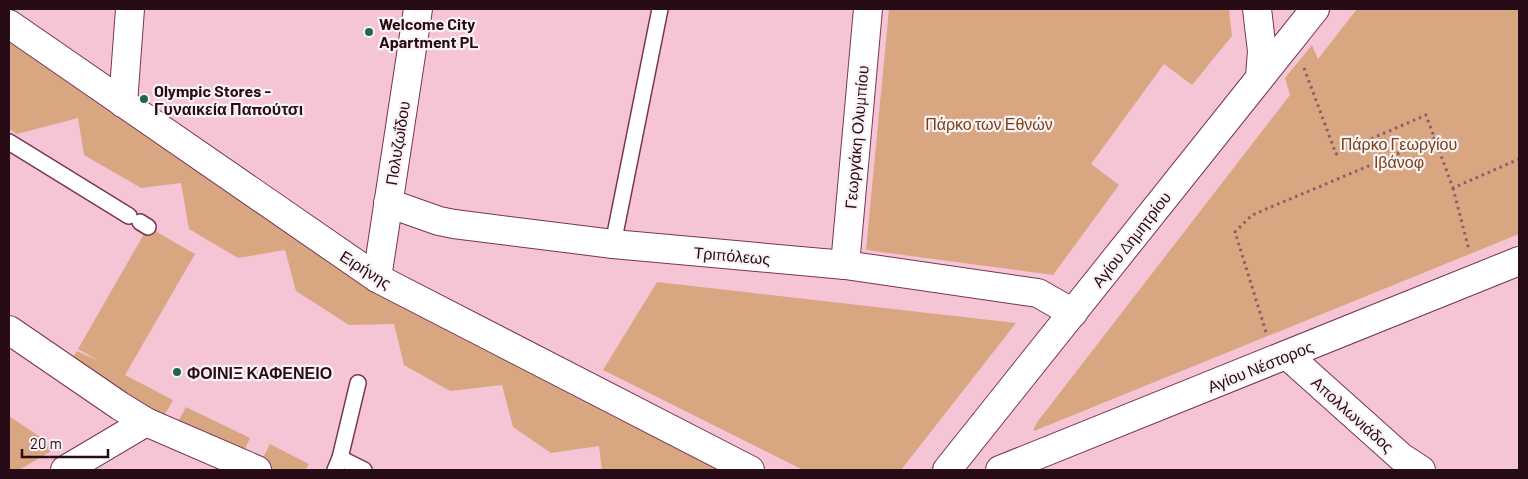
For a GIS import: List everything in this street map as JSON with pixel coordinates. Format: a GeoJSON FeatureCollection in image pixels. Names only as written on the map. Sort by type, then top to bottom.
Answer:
{"type":"FeatureCollection","features":[{"type":"Feature","properties":{"kind":"main road"},"geometry":{"type":"LineString","coordinates":[[123,103],[130,9]]}},
{"type":"Feature","properties":{"kind":"main road","name":"Πολυζωΐδου"},"geometry":{"type":"LineString","coordinates":[[377,278],[418,9]]}},
{"type":"Feature","properties":{"kind":"main road","name":"Γεωργάκη Ολυμπίου"},"geometry":{"type":"LineString","coordinates":[[844,265],[868,9]]}},
{"type":"Feature","properties":{"kind":"main road"},"geometry":{"type":"LineString","coordinates":[[1257,9],[1262,51],[1260,76]]}},
{"type":"Feature","properties":{"kind":"main road","name":"Αγίου Δημητρίου"},"geometry":{"type":"LineString","coordinates":[[947,470],[1315,9]]}},
{"type":"Feature","properties":{"kind":"main road","name":"Ειρήνης"},"geometry":{"type":"LineString","coordinates":[[9,24],[377,278],[750,470]]}},
{"type":"Feature","properties":{"kind":"main road","name":"Τριπόλεως"},"geometry":{"type":"LineString","coordinates":[[388,203],[439,221],[454,224],[613,244],[844,265],[1038,293],[1073,313]]}},
{"type":"Feature","properties":{"kind":"main road","name":"Αγίου Νέστορος"},"geometry":{"type":"LineString","coordinates":[[1000,470],[1519,261]]}},
{"type":"Feature","properties":{"kind":"main road"},"geometry":{"type":"LineString","coordinates":[[9,330],[146,422],[258,470]]}},
{"type":"Feature","properties":{"kind":"main road","name":"Απολλωνιάδος"},"geometry":{"type":"LineString","coordinates":[[1281,358],[1401,457],[1421,470]]}},
{"type":"Feature","properties":{"kind":"main road"},"geometry":{"type":"LineString","coordinates":[[65,470],[146,422]]}},
{"type":"Feature","properties":{"kind":"lane"},"geometry":{"type":"LineString","coordinates":[[613,244],[660,9]]}},
{"type":"Feature","properties":{"kind":"lane"},"geometry":{"type":"LineString","coordinates":[[9,142],[139,221]]}},
{"type":"Feature","properties":{"kind":"lane"},"geometry":{"type":"LineString","coordinates":[[358,384],[337,464],[364,470]]}},
{"type":"Feature","properties":{"kind":"lane"},"geometry":{"type":"LineString","coordinates":[[1036,470],[1044,467],[1054,449]]}},
{"type":"Feature","properties":{"kind":"path"},"geometry":{"type":"LineString","coordinates":[[1292,37],[1336,154],[1426,115],[1453,188],[1477,279]]}},
{"type":"Feature","properties":{"kind":"path"},"geometry":{"type":"LineString","coordinates":[[1281,358],[1235,232],[1252,215],[1435,138]]}},
{"type":"Feature","properties":{"kind":"path"},"geometry":{"type":"LineString","coordinates":[[1453,188],[1519,159]]}},
{"type":"Feature","properties":{"kind":"green space","name":"Πάρκο των Εθνών"},"geometry":{"type":"Polygon","coordinates":[[[889,9],[1229,9],[1232,36],[1192,85],[1164,64],[1091,164],[1119,185],[1053,275],[866,250],[889,9]]]}},
{"type":"Feature","properties":{"kind":"green space","name":"Πάρκο Γεωργίου Ιβάνοφ"},"geometry":{"type":"Polygon","coordinates":[[[1357,9],[1519,9],[1519,234],[1034,431],[1038,421],[1290,95],[1285,78],[1312,45],[1318,59],[1357,9]]]}},
{"type":"Feature","properties":{"kind":"green space"},"geometry":{"type":"Polygon","coordinates":[[[9,41],[193,163],[738,470],[602,470],[599,446],[551,453],[513,427],[502,385],[450,391],[404,365],[394,324],[349,325],[296,291],[285,250],[238,258],[189,229],[181,183],[141,188],[84,155],[78,118],[17,134],[9,129],[9,41]]]}},
{"type":"Feature","properties":{"kind":"green space"},"geometry":{"type":"Polygon","coordinates":[[[148,227],[195,254],[125,375],[173,400],[161,421],[70,362],[77,351],[101,362],[78,349],[148,227]]]}},
{"type":"Feature","properties":{"kind":"green space"},"geometry":{"type":"Polygon","coordinates":[[[657,282],[1016,323],[901,470],[803,470],[603,370],[657,282]]]}},
{"type":"Feature","properties":{"kind":"green space"},"geometry":{"type":"Polygon","coordinates":[[[186,407],[250,438],[241,458],[175,427],[186,407]]]}},
{"type":"Feature","properties":{"kind":"green space"},"geometry":{"type":"Polygon","coordinates":[[[9,416],[55,447],[53,450],[19,470],[9,470],[9,416]]]}},
{"type":"Feature","properties":{"kind":"green space"},"geometry":{"type":"Polygon","coordinates":[[[270,444],[309,464],[305,470],[264,470],[258,467],[270,444]]]}},
{"type":"Feature","properties":{"kind":"place","name":"Welcome City Apartment PL"},"geometry":{"type":"Point","coordinates":[369,32]}},
{"type":"Feature","properties":{"kind":"place","name":"Olympic Stores - Γυναικεία Παπούτσι"},"geometry":{"type":"Point","coordinates":[144,99]}},
{"type":"Feature","properties":{"kind":"place","name":"ΦΟΙΝΙΞ ΚΑΦΕΝΕΙΟ"},"geometry":{"type":"Point","coordinates":[177,372]}}]}
